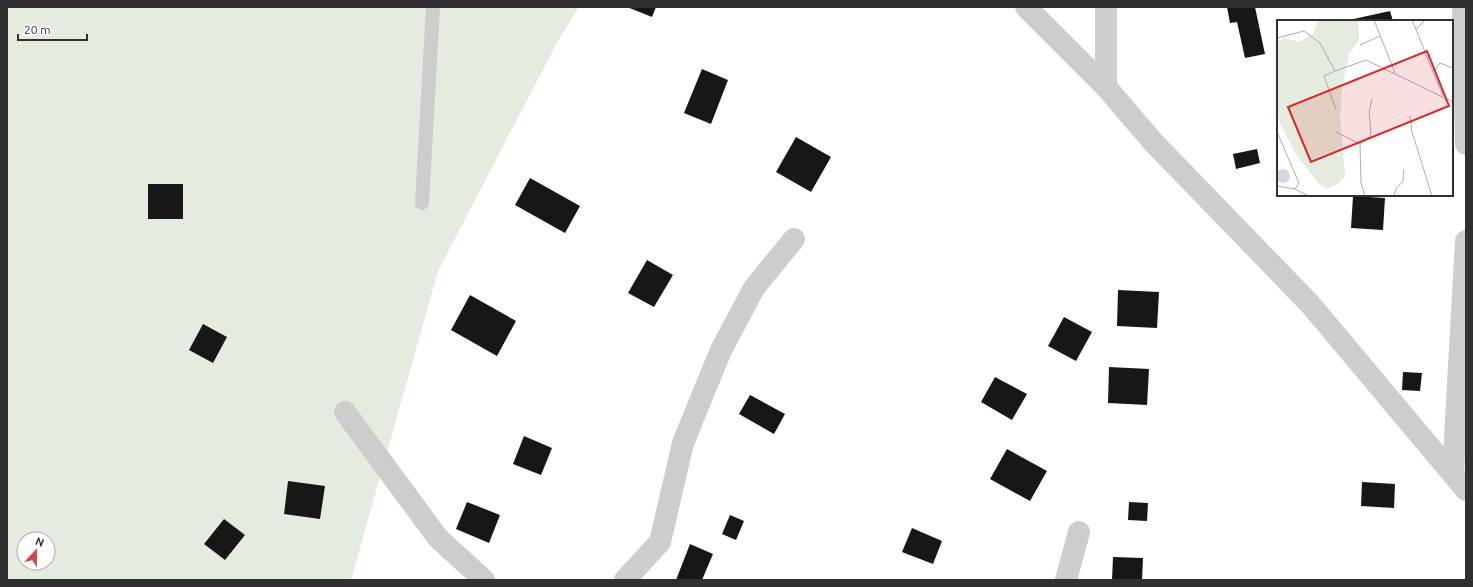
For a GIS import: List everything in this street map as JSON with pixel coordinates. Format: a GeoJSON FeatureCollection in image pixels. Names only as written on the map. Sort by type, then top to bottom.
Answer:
{"type":"FeatureCollection","features":[{"type":"Feature","properties":{"kind":"street"},"geometry":{"type":"LineString","coordinates":[[1026,7],[1106,88],[1154,143],[1310,304],[1459,482]]}},
{"type":"Feature","properties":{"kind":"street"},"geometry":{"type":"LineString","coordinates":[[1106,7],[1106,88]]}},
{"type":"Feature","properties":{"kind":"street"},"geometry":{"type":"LineString","coordinates":[[1463,7],[1466,144]]}},
{"type":"Feature","properties":{"kind":"street"},"geometry":{"type":"LineString","coordinates":[[625,580],[660,542],[683,443],[721,350],[754,288],[794,239]]}},
{"type":"Feature","properties":{"kind":"street"},"geometry":{"type":"LineString","coordinates":[[1459,482],[1466,241]]}},
{"type":"Feature","properties":{"kind":"street"},"geometry":{"type":"LineString","coordinates":[[345,412],[438,538],[484,580]]}},
{"type":"Feature","properties":{"kind":"street"},"geometry":{"type":"LineString","coordinates":[[1066,580],[1079,532]]}},
{"type":"Feature","properties":{"kind":"lane"},"geometry":{"type":"LineString","coordinates":[[422,203],[433,7]]}},
{"type":"Feature","properties":{"kind":"shaded area"},"geometry":{"type":"Polygon","coordinates":[[[7,7],[579,7],[560,37],[438,271],[351,580],[7,580],[7,7]]]}},
{"type":"Feature","properties":{"kind":"building"},"geometry":{"type":"Polygon","coordinates":[[[627,7],[656,7],[652,17],[627,7]]]}},
{"type":"Feature","properties":{"kind":"building"},"geometry":{"type":"Polygon","coordinates":[[[1227,7],[1255,7],[1265,54],[1245,58],[1237,22],[1230,23],[1227,7]]]}},
{"type":"Feature","properties":{"kind":"building"},"geometry":{"type":"Polygon","coordinates":[[[1390,11],[1393,20],[1349,20],[1390,11]]]}},
{"type":"Feature","properties":{"kind":"building"},"geometry":{"type":"Polygon","coordinates":[[[702,69],[728,80],[711,124],[684,113],[702,69]]]}},
{"type":"Feature","properties":{"kind":"building"},"geometry":{"type":"Polygon","coordinates":[[[796,137],[831,157],[811,192],[776,172],[796,137]]]}},
{"type":"Feature","properties":{"kind":"building"},"geometry":{"type":"Polygon","coordinates":[[[1257,149],[1260,163],[1236,169],[1233,154],[1257,149]]]}},
{"type":"Feature","properties":{"kind":"building"},"geometry":{"type":"Polygon","coordinates":[[[530,178],[580,206],[565,233],[515,205],[530,178]]]}},
{"type":"Feature","properties":{"kind":"building"},"geometry":{"type":"Polygon","coordinates":[[[148,184],[183,184],[183,219],[148,219],[148,184]]]}},
{"type":"Feature","properties":{"kind":"building"},"geometry":{"type":"Polygon","coordinates":[[[1353,196],[1385,198],[1383,230],[1351,228],[1353,196]]]}},
{"type":"Feature","properties":{"kind":"building"},"geometry":{"type":"Polygon","coordinates":[[[647,260],[673,275],[654,307],[628,293],[647,260]]]}},
{"type":"Feature","properties":{"kind":"building"},"geometry":{"type":"Polygon","coordinates":[[[1118,290],[1159,292],[1157,328],[1117,326],[1118,290]]]}},
{"type":"Feature","properties":{"kind":"building"},"geometry":{"type":"Polygon","coordinates":[[[470,295],[516,321],[497,356],[451,330],[470,295]]]}},
{"type":"Feature","properties":{"kind":"building"},"geometry":{"type":"Polygon","coordinates":[[[1064,317],[1092,332],[1076,361],[1048,346],[1064,317]]]}},
{"type":"Feature","properties":{"kind":"building"},"geometry":{"type":"Polygon","coordinates":[[[203,324],[227,337],[213,363],[189,350],[203,324]]]}},
{"type":"Feature","properties":{"kind":"building"},"geometry":{"type":"Polygon","coordinates":[[[1109,367],[1149,369],[1147,405],[1108,403],[1109,367]]]}},
{"type":"Feature","properties":{"kind":"building"},"geometry":{"type":"Polygon","coordinates":[[[1403,372],[1422,373],[1420,391],[1402,390],[1403,372]]]}},
{"type":"Feature","properties":{"kind":"building"},"geometry":{"type":"Polygon","coordinates":[[[995,377],[1027,394],[1012,420],[981,402],[995,377]]]}},
{"type":"Feature","properties":{"kind":"building"},"geometry":{"type":"Polygon","coordinates":[[[750,395],[785,414],[774,434],[739,414],[750,395]]]}},
{"type":"Feature","properties":{"kind":"building"},"geometry":{"type":"Polygon","coordinates":[[[524,436],[552,448],[541,475],[513,464],[524,436]]]}},
{"type":"Feature","properties":{"kind":"building"},"geometry":{"type":"Polygon","coordinates":[[[1007,449],[1047,471],[1030,501],[990,479],[1007,449]]]}},
{"type":"Feature","properties":{"kind":"building"},"geometry":{"type":"Polygon","coordinates":[[[288,481],[325,486],[320,519],[284,514],[288,481]]]}},
{"type":"Feature","properties":{"kind":"building"},"geometry":{"type":"Polygon","coordinates":[[[1362,482],[1395,484],[1394,508],[1361,506],[1362,482]]]}},
{"type":"Feature","properties":{"kind":"building"},"geometry":{"type":"Polygon","coordinates":[[[467,502],[500,515],[489,543],[456,529],[467,502]]]}},
{"type":"Feature","properties":{"kind":"building"},"geometry":{"type":"Polygon","coordinates":[[[1129,502],[1148,503],[1147,521],[1128,520],[1129,502]]]}},
{"type":"Feature","properties":{"kind":"building"},"geometry":{"type":"Polygon","coordinates":[[[730,515],[744,521],[736,540],[722,534],[730,515]]]}},
{"type":"Feature","properties":{"kind":"building"},"geometry":{"type":"Polygon","coordinates":[[[224,519],[245,535],[225,560],[204,544],[224,519]]]}},
{"type":"Feature","properties":{"kind":"building"},"geometry":{"type":"Polygon","coordinates":[[[912,528],[942,541],[933,564],[902,552],[912,528]]]}},
{"type":"Feature","properties":{"kind":"building"},"geometry":{"type":"Polygon","coordinates":[[[690,544],[713,554],[702,580],[676,580],[690,544]]]}},
{"type":"Feature","properties":{"kind":"building"},"geometry":{"type":"Polygon","coordinates":[[[1113,557],[1143,558],[1142,580],[1112,580],[1113,557]]]}}]}
